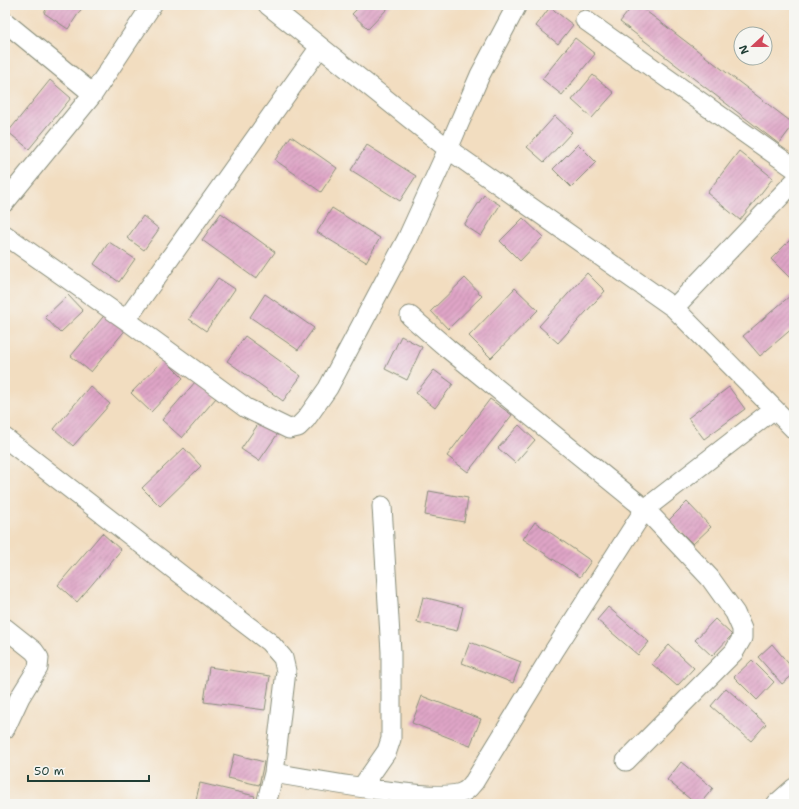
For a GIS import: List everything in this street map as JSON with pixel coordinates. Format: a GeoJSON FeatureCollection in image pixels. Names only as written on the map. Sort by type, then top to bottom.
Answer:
{"type":"FeatureCollection","features":[{"type":"Feature","properties":{"kind":"street"},"geometry":{"type":"LineString","coordinates":[[5,202],[93,94],[152,5]]}},
{"type":"Feature","properties":{"kind":"street"},"geometry":{"type":"LineString","coordinates":[[268,5],[448,149],[674,308],[794,429]]}},
{"type":"Feature","properties":{"kind":"street"},"geometry":{"type":"LineString","coordinates":[[5,235],[126,320],[246,408],[289,429],[298,427],[306,419],[331,381],[407,239],[480,75],[517,5]]}},
{"type":"Feature","properties":{"kind":"street"},"geometry":{"type":"LineString","coordinates":[[585,20],[794,168]]}},
{"type":"Feature","properties":{"kind":"street"},"geometry":{"type":"LineString","coordinates":[[5,22],[93,94]]}},
{"type":"Feature","properties":{"kind":"street"},"geometry":{"type":"LineString","coordinates":[[126,320],[320,47]]}},
{"type":"Feature","properties":{"kind":"street"},"geometry":{"type":"LineString","coordinates":[[674,308],[794,182]]}},
{"type":"Feature","properties":{"kind":"street"},"geometry":{"type":"LineString","coordinates":[[410,316],[447,348],[645,509],[710,578],[735,613],[742,629],[742,638],[734,652],[626,761]]}},
{"type":"Feature","properties":{"kind":"street"},"geometry":{"type":"LineString","coordinates":[[274,772],[362,787],[430,795],[450,795],[465,792],[474,782],[554,651],[645,509],[774,409]]}},
{"type":"Feature","properties":{"kind":"street"},"geometry":{"type":"LineString","coordinates":[[5,438],[270,642],[283,658],[286,672],[274,772],[266,804]]}},
{"type":"Feature","properties":{"kind":"street"},"geometry":{"type":"LineString","coordinates":[[362,787],[386,751],[391,739],[391,652],[382,506]]}},
{"type":"Feature","properties":{"kind":"street"},"geometry":{"type":"LineString","coordinates":[[5,628],[34,651],[39,658],[38,668],[20,697],[5,729]]}},
{"type":"Feature","properties":{"kind":"street"},"geometry":{"type":"LineString","coordinates":[[776,804],[794,788]]}},
{"type":"Feature","properties":{"kind":"building"},"geometry":{"type":"Polygon","coordinates":[[[49,5],[84,5],[68,29],[44,13],[49,5]]]}},
{"type":"Feature","properties":{"kind":"building"},"geometry":{"type":"Polygon","coordinates":[[[361,5],[391,5],[368,29],[352,14],[361,5]]]}},
{"type":"Feature","properties":{"kind":"building"},"geometry":{"type":"Polygon","coordinates":[[[633,5],[638,5],[794,124],[779,144],[620,22],[633,5]]]}},
{"type":"Feature","properties":{"kind":"building"},"geometry":{"type":"Polygon","coordinates":[[[550,7],[573,25],[558,44],[536,26],[550,7]]]}},
{"type":"Feature","properties":{"kind":"building"},"geometry":{"type":"Polygon","coordinates":[[[575,38],[595,54],[562,95],[542,79],[575,38]]]}},
{"type":"Feature","properties":{"kind":"building"},"geometry":{"type":"Polygon","coordinates":[[[593,75],[614,93],[592,118],[572,100],[593,75]]]}},
{"type":"Feature","properties":{"kind":"building"},"geometry":{"type":"Polygon","coordinates":[[[50,80],[71,98],[29,149],[8,132],[50,80]]]}},
{"type":"Feature","properties":{"kind":"building"},"geometry":{"type":"Polygon","coordinates":[[[555,116],[572,132],[544,162],[527,147],[555,116]]]}},
{"type":"Feature","properties":{"kind":"building"},"geometry":{"type":"Polygon","coordinates":[[[291,136],[337,168],[321,192],[275,160],[291,136]]]}},
{"type":"Feature","properties":{"kind":"building"},"geometry":{"type":"Polygon","coordinates":[[[578,144],[596,162],[571,187],[553,169],[578,144]]]}},
{"type":"Feature","properties":{"kind":"building"},"geometry":{"type":"Polygon","coordinates":[[[367,145],[416,176],[400,201],[351,170],[367,145]]]}},
{"type":"Feature","properties":{"kind":"building"},"geometry":{"type":"Polygon","coordinates":[[[739,151],[773,178],[740,220],[707,193],[739,151]]]}},
{"type":"Feature","properties":{"kind":"building"},"geometry":{"type":"Polygon","coordinates":[[[484,195],[500,205],[481,236],[464,225],[484,195]]]}},
{"type":"Feature","properties":{"kind":"building"},"geometry":{"type":"Polygon","coordinates":[[[332,208],[380,238],[366,262],[317,232],[332,208]]]}},
{"type":"Feature","properties":{"kind":"building"},"geometry":{"type":"Polygon","coordinates":[[[221,213],[275,252],[256,279],[202,240],[221,213]]]}},
{"type":"Feature","properties":{"kind":"building"},"geometry":{"type":"Polygon","coordinates":[[[143,216],[159,229],[144,250],[127,238],[143,216]]]}},
{"type":"Feature","properties":{"kind":"building"},"geometry":{"type":"Polygon","coordinates":[[[523,218],[543,237],[520,261],[500,241],[523,218]]]}},
{"type":"Feature","properties":{"kind":"building"},"geometry":{"type":"Polygon","coordinates":[[[791,239],[794,242],[794,282],[771,259],[791,239]]]}},
{"type":"Feature","properties":{"kind":"building"},"geometry":{"type":"Polygon","coordinates":[[[109,242],[135,259],[119,282],[94,264],[109,242]]]}},
{"type":"Feature","properties":{"kind":"building"},"geometry":{"type":"Polygon","coordinates":[[[587,273],[605,291],[558,343],[539,326],[587,273]]]}},
{"type":"Feature","properties":{"kind":"building"},"geometry":{"type":"Polygon","coordinates":[[[218,278],[235,289],[206,331],[189,319],[218,278]]]}},
{"type":"Feature","properties":{"kind":"building"},"geometry":{"type":"Polygon","coordinates":[[[465,278],[482,296],[448,329],[431,311],[465,278]]]}},
{"type":"Feature","properties":{"kind":"building"},"geometry":{"type":"Polygon","coordinates":[[[515,288],[538,310],[491,358],[469,336],[515,288]]]}},
{"type":"Feature","properties":{"kind":"building"},"geometry":{"type":"Polygon","coordinates":[[[265,294],[314,328],[298,350],[250,317],[265,294]]]}},
{"type":"Feature","properties":{"kind":"building"},"geometry":{"type":"Polygon","coordinates":[[[68,295],[83,311],[60,333],[45,317],[68,295]]]}},
{"type":"Feature","properties":{"kind":"building"},"geometry":{"type":"Polygon","coordinates":[[[791,295],[794,298],[794,327],[760,356],[743,336],[791,295]]]}},
{"type":"Feature","properties":{"kind":"building"},"geometry":{"type":"Polygon","coordinates":[[[107,312],[127,328],[91,372],[71,356],[107,312]]]}},
{"type":"Feature","properties":{"kind":"building"},"geometry":{"type":"Polygon","coordinates":[[[245,336],[301,376],[283,401],[227,361],[245,336]]]}},
{"type":"Feature","properties":{"kind":"building"},"geometry":{"type":"Polygon","coordinates":[[[401,336],[422,347],[407,380],[385,369],[401,336]]]}},
{"type":"Feature","properties":{"kind":"building"},"geometry":{"type":"Polygon","coordinates":[[[164,359],[183,378],[151,412],[131,393],[164,359]]]}},
{"type":"Feature","properties":{"kind":"building"},"geometry":{"type":"Polygon","coordinates":[[[434,370],[453,384],[435,408],[416,393],[434,370]]]}},
{"type":"Feature","properties":{"kind":"building"},"geometry":{"type":"Polygon","coordinates":[[[196,381],[216,398],[182,438],[162,420],[196,381]]]}},
{"type":"Feature","properties":{"kind":"building"},"geometry":{"type":"Polygon","coordinates":[[[90,386],[110,404],[73,446],[54,429],[90,386]]]}},
{"type":"Feature","properties":{"kind":"building"},"geometry":{"type":"Polygon","coordinates":[[[729,387],[745,409],[704,439],[688,418],[729,387]]]}},
{"type":"Feature","properties":{"kind":"building"},"geometry":{"type":"Polygon","coordinates":[[[490,399],[512,415],[468,472],[447,456],[490,399]]]}},
{"type":"Feature","properties":{"kind":"building"},"geometry":{"type":"Polygon","coordinates":[[[261,420],[279,432],[259,461],[241,449],[261,420]]]}},
{"type":"Feature","properties":{"kind":"building"},"geometry":{"type":"Polygon","coordinates":[[[519,425],[535,440],[515,463],[498,448],[519,425]]]}},
{"type":"Feature","properties":{"kind":"building"},"geometry":{"type":"Polygon","coordinates":[[[184,448],[201,466],[160,506],[142,488],[184,448]]]}},
{"type":"Feature","properties":{"kind":"building"},"geometry":{"type":"Polygon","coordinates":[[[429,491],[468,498],[464,522],[425,515],[429,491]]]}},
{"type":"Feature","properties":{"kind":"building"},"geometry":{"type":"Polygon","coordinates":[[[687,502],[711,527],[693,544],[669,520],[687,502]]]}},
{"type":"Feature","properties":{"kind":"building"},"geometry":{"type":"Polygon","coordinates":[[[535,522],[591,561],[580,577],[523,539],[535,522]]]}},
{"type":"Feature","properties":{"kind":"building"},"geometry":{"type":"Polygon","coordinates":[[[102,533],[121,550],[77,602],[58,585],[102,533]]]}},
{"type":"Feature","properties":{"kind":"building"},"geometry":{"type":"Polygon","coordinates":[[[423,597],[463,607],[457,631],[417,622],[423,597]]]}},
{"type":"Feature","properties":{"kind":"building"},"geometry":{"type":"Polygon","coordinates":[[[608,607],[649,642],[638,655],[597,620],[608,607]]]}},
{"type":"Feature","properties":{"kind":"building"},"geometry":{"type":"Polygon","coordinates":[[[715,619],[732,635],[712,656],[695,640],[715,619]]]}},
{"type":"Feature","properties":{"kind":"building"},"geometry":{"type":"Polygon","coordinates":[[[470,642],[521,662],[513,683],[462,663],[470,642]]]}},
{"type":"Feature","properties":{"kind":"building"},"geometry":{"type":"Polygon","coordinates":[[[772,644],[794,670],[794,674],[782,684],[758,657],[772,644]]]}},
{"type":"Feature","properties":{"kind":"building"},"geometry":{"type":"Polygon","coordinates":[[[669,645],[694,668],[677,686],[652,664],[669,645]]]}},
{"type":"Feature","properties":{"kind":"building"},"geometry":{"type":"Polygon","coordinates":[[[752,660],[774,682],[757,700],[734,677],[752,660]]]}},
{"type":"Feature","properties":{"kind":"building"},"geometry":{"type":"Polygon","coordinates":[[[209,667],[270,676],[265,710],[204,702],[209,667]]]}},
{"type":"Feature","properties":{"kind":"building"},"geometry":{"type":"Polygon","coordinates":[[[726,688],[766,724],[751,741],[711,706],[726,688]]]}},
{"type":"Feature","properties":{"kind":"building"},"geometry":{"type":"Polygon","coordinates":[[[422,696],[481,719],[470,746],[412,723],[422,696]]]}},
{"type":"Feature","properties":{"kind":"building"},"geometry":{"type":"Polygon","coordinates":[[[234,754],[264,762],[259,785],[228,778],[234,754]]]}},
{"type":"Feature","properties":{"kind":"building"},"geometry":{"type":"Polygon","coordinates":[[[681,762],[713,788],[700,804],[696,804],[667,780],[681,762]]]}},
{"type":"Feature","properties":{"kind":"building"},"geometry":{"type":"Polygon","coordinates":[[[200,783],[255,796],[253,804],[195,804],[200,783]]]}}]}
